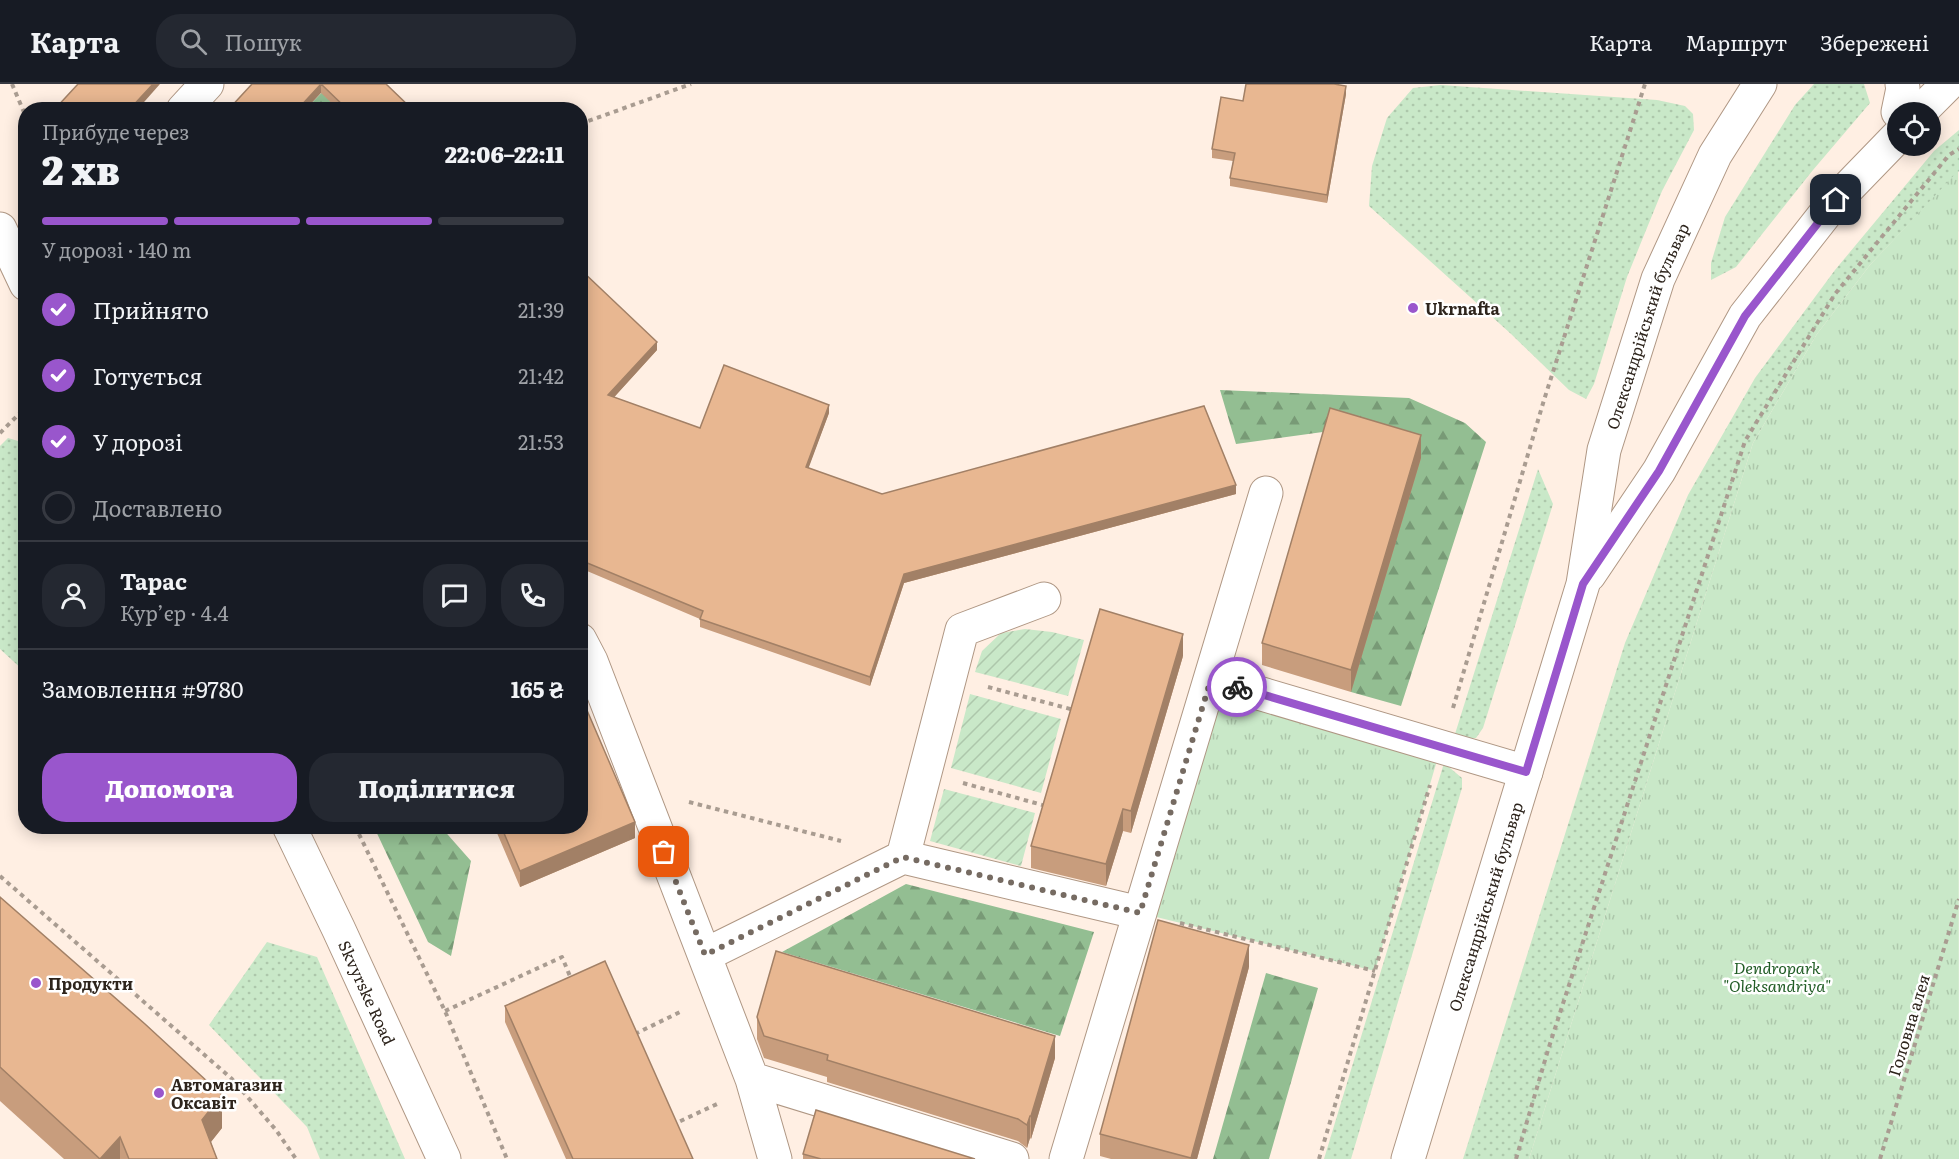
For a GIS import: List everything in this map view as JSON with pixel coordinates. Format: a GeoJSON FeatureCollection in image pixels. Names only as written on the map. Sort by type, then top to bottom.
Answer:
{"type":"FeatureCollection","features":[{"type":"Feature","properties":{"kind":"main road"},"geometry":{"type":"LineString","coordinates":[[190,102],[207,84]]}},
{"type":"Feature","properties":{"kind":"main road","name":"Олександрійський бульвар"},"geometry":{"type":"LineString","coordinates":[[1408,1159],[1583,584],[1604,450],[1658,279],[1715,154],[1760,84]]}},
{"type":"Feature","properties":{"kind":"main road"},"geometry":{"type":"LineString","coordinates":[[1900,102],[1902,84]]}},
{"type":"Feature","properties":{"kind":"main road"},"geometry":{"type":"LineString","coordinates":[[1930,102],[1948,84]]}},
{"type":"Feature","properties":{"kind":"main road","name":"Олександрійський бульвар"},"geometry":{"type":"LineString","coordinates":[[1583,584],[1659,471],[1745,316],[1887,137]]}},
{"type":"Feature","properties":{"kind":"main road"},"geometry":{"type":"LineString","coordinates":[[0,229],[16,270]]}},
{"type":"Feature","properties":{"kind":"main road"},"geometry":{"type":"LineString","coordinates":[[1066,1159],[1266,493]]}},
{"type":"Feature","properties":{"kind":"main road"},"geometry":{"type":"LineString","coordinates":[[903,857],[962,630],[1044,599]]}},
{"type":"Feature","properties":{"kind":"main road"},"geometry":{"type":"LineString","coordinates":[[588,655],[753,1083],[775,1159]]}},
{"type":"Feature","properties":{"kind":"main road"},"geometry":{"type":"LineString","coordinates":[[1211,679],[1526,772]]}},
{"type":"Feature","properties":{"kind":"main road","name":"Skvyrske Road"},"geometry":{"type":"LineString","coordinates":[[293,834],[444,1159]]}},
{"type":"Feature","properties":{"kind":"main road"},"geometry":{"type":"LineString","coordinates":[[705,955],[903,857],[1140,913]]}},
{"type":"Feature","properties":{"kind":"main road"},"geometry":{"type":"LineString","coordinates":[[753,1083],[1012,1159]]}},
{"type":"Feature","properties":{"kind":"path"},"geometry":{"type":"LineString","coordinates":[[12,84],[20,102]]}},
{"type":"Feature","properties":{"kind":"path"},"geometry":{"type":"LineString","coordinates":[[588,121],[691,84]]}},
{"type":"Feature","properties":{"kind":"path"},"geometry":{"type":"LineString","coordinates":[[1544,400],[1644,84]]}},
{"type":"Feature","properties":{"kind":"path"},"geometry":{"type":"LineString","coordinates":[[1516,1159],[1552,1039],[1745,441],[1835,294],[1949,155],[1959,149]]}},
{"type":"Feature","properties":{"kind":"path"},"geometry":{"type":"LineString","coordinates":[[0,433],[18,414]]}},
{"type":"Feature","properties":{"kind":"path"},"geometry":{"type":"LineString","coordinates":[[950,677],[1077,710]]}},
{"type":"Feature","properties":{"kind":"path"},"geometry":{"type":"LineString","coordinates":[[925,773],[1048,807]]}},
{"type":"Feature","properties":{"kind":"path"},"geometry":{"type":"LineString","coordinates":[[640,790],[903,857]]}},
{"type":"Feature","properties":{"kind":"path"},"geometry":{"type":"LineString","coordinates":[[359,834],[445,1011],[507,1159]]}},
{"type":"Feature","properties":{"kind":"path"},"geometry":{"type":"LineString","coordinates":[[0,876],[232,1079],[276,1130],[296,1159]]}},
{"type":"Feature","properties":{"kind":"path","name":"Головна алея"},"geometry":{"type":"LineString","coordinates":[[1880,1159],[1959,898]]}},
{"type":"Feature","properties":{"kind":"path"},"geometry":{"type":"LineString","coordinates":[[1140,913],[1375,971]]}},
{"type":"Feature","properties":{"kind":"path"},"geometry":{"type":"LineString","coordinates":[[445,1011],[562,957],[576,990]]}},
{"type":"Feature","properties":{"kind":"path"},"geometry":{"type":"LineString","coordinates":[[631,1035],[719,994]]}},
{"type":"Feature","properties":{"kind":"path"},"geometry":{"type":"LineString","coordinates":[[672,1126],[753,1083]]}},
{"type":"Feature","properties":{"kind":"green space"},"geometry":{"type":"Polygon","coordinates":[[[330,84],[351,102],[313,102],[330,84]]]}},
{"type":"Feature","properties":{"kind":"green space"},"geometry":{"type":"Polygon","coordinates":[[[1814,84],[1864,84],[1870,103],[1736,267],[1711,280],[1711,263],[1725,217],[1795,105],[1814,84]]]}},
{"type":"Feature","properties":{"kind":"green space"},"geometry":{"type":"Polygon","coordinates":[[[1441,85],[1657,100],[1685,106],[1693,114],[1694,130],[1662,191],[1627,277],[1594,384],[1586,399],[1569,390],[1510,333],[1369,206],[1372,166],[1387,118],[1413,88],[1441,85]]]}},
{"type":"Feature","properties":{"kind":"green space"},"geometry":{"type":"Polygon","coordinates":[[[1959,130],[1959,171],[1870,265],[1817,334],[1753,443],[1529,1159],[1463,1159],[1625,643],[1688,495],[1755,378],[1835,270],[1930,156],[1941,156],[1941,145],[1959,130]]]}},
{"type":"Feature","properties":{"kind":"green space","name":"Dendropark \"Oleksandriya\""},"geometry":{"type":"Polygon","coordinates":[[[1958,171],[1959,1159],[1529,1159],[1753,443],[1817,334],[1870,265],[1958,171]]]}},
{"type":"Feature","properties":{"kind":"green space"},"geometry":{"type":"Polygon","coordinates":[[[1220,390],[1409,398],[1465,423],[1486,442],[1401,706],[1351,692],[1330,431],[1236,444],[1220,390]]]}},
{"type":"Feature","properties":{"kind":"green space"},"geometry":{"type":"Polygon","coordinates":[[[8,438],[18,441],[18,666],[0,649],[0,446],[8,438]]]}},
{"type":"Feature","properties":{"kind":"green space"},"geometry":{"type":"Polygon","coordinates":[[[1538,469],[1553,504],[1483,728],[1476,738],[1460,739],[1455,734],[1538,469]]]}},
{"type":"Feature","properties":{"kind":"green space"},"geometry":{"type":"Polygon","coordinates":[[[1025,629],[1052,632],[1084,640],[1068,696],[975,672],[982,651],[1001,633],[1025,629]]]}},
{"type":"Feature","properties":{"kind":"green space"},"geometry":{"type":"Polygon","coordinates":[[[1211,679],[1441,747],[1375,971],[1140,913],[1211,679]]]}},
{"type":"Feature","properties":{"kind":"green space"},"geometry":{"type":"Polygon","coordinates":[[[970,694],[1061,719],[1041,793],[951,768],[970,694]]]}},
{"type":"Feature","properties":{"kind":"green space"},"geometry":{"type":"Polygon","coordinates":[[[1444,763],[1462,778],[1462,788],[1351,1159],[1324,1159],[1444,763]]]}},
{"type":"Feature","properties":{"kind":"green space"},"geometry":{"type":"Polygon","coordinates":[[[944,789],[1035,813],[1021,866],[930,841],[944,789]]]}},
{"type":"Feature","properties":{"kind":"green space"},"geometry":{"type":"Polygon","coordinates":[[[377,834],[447,834],[471,861],[451,956],[428,942],[377,834]]]}},
{"type":"Feature","properties":{"kind":"green space"},"geometry":{"type":"Polygon","coordinates":[[[906,884],[1094,932],[1060,1036],[782,952],[906,884]]]}},
{"type":"Feature","properties":{"kind":"green space"},"geometry":{"type":"Polygon","coordinates":[[[267,942],[317,957],[405,1159],[320,1159],[307,1127],[209,1025],[267,942]]]}},
{"type":"Feature","properties":{"kind":"green space"},"geometry":{"type":"Polygon","coordinates":[[[1266,973],[1318,988],[1269,1159],[1213,1159],[1266,973]]]}},
{"type":"Feature","properties":{"kind":"building"},"geometry":{"type":"Polygon","coordinates":[[[78,84],[153,84],[136,102],[61,102],[78,84]]]}},
{"type":"Feature","properties":{"kind":"building"},"geometry":{"type":"Polygon","coordinates":[[[252,84],[321,84],[304,102],[235,102],[252,84]]]}},
{"type":"Feature","properties":{"kind":"building"},"geometry":{"type":"Polygon","coordinates":[[[321,84],[386,84],[405,102],[340,102],[321,84]]]}},
{"type":"Feature","properties":{"kind":"building"},"geometry":{"type":"Polygon","coordinates":[[[1246,84],[1346,86],[1327,195],[1230,178],[1235,153],[1212,149],[1221,97],[1243,101],[1246,84]]]}},
{"type":"Feature","properties":{"kind":"building"},"geometry":{"type":"Polygon","coordinates":[[[588,277],[657,342],[608,395],[700,428],[724,365],[829,405],[806,467],[882,494],[1204,406],[1236,485],[904,574],[870,677],[700,619],[703,611],[588,563],[588,277]]]}},
{"type":"Feature","properties":{"kind":"building"},"geometry":{"type":"Polygon","coordinates":[[[1330,408],[1421,435],[1351,670],[1262,643],[1330,408]]]}},
{"type":"Feature","properties":{"kind":"building"},"geometry":{"type":"Polygon","coordinates":[[[1100,609],[1183,634],[1131,811],[1123,809],[1106,864],[1031,846],[1100,609]]]}},
{"type":"Feature","properties":{"kind":"building"},"geometry":{"type":"Polygon","coordinates":[[[588,713],[635,822],[520,871],[504,834],[588,834],[588,713]]]}},
{"type":"Feature","properties":{"kind":"building"},"geometry":{"type":"Polygon","coordinates":[[[0,897],[222,1095],[202,1120],[217,1159],[129,1159],[120,1137],[100,1159],[0,1067],[0,897]]]}},
{"type":"Feature","properties":{"kind":"building"},"geometry":{"type":"Polygon","coordinates":[[[1158,920],[1249,945],[1191,1158],[1100,1134],[1158,920]]]}},
{"type":"Feature","properties":{"kind":"building"},"geometry":{"type":"Polygon","coordinates":[[[776,951],[1055,1036],[1027,1125],[1018,1119],[827,1060],[828,1055],[764,1036],[757,1017],[776,951]]]}},
{"type":"Feature","properties":{"kind":"building"},"geometry":{"type":"Polygon","coordinates":[[[605,961],[693,1159],[573,1159],[505,1006],[605,961]]]}},
{"type":"Feature","properties":{"kind":"building"},"geometry":{"type":"Polygon","coordinates":[[[816,1110],[975,1159],[821,1159],[803,1154],[816,1110]]]}},
{"type":"Feature","properties":{"kind":"way so far"},"geometry":{"type":"LineString","coordinates":[[664,852],[705,955],[903,857],[1140,913],[1211,679],[1237,687]]}},
{"type":"Feature","properties":{"kind":"place","name":"Ukrnafta"},"geometry":{"type":"Point","coordinates":[1413,308]}},
{"type":"Feature","properties":{"kind":"place","name":"Продукти"},"geometry":{"type":"Point","coordinates":[36,983]}},
{"type":"Feature","properties":{"kind":"place","name":"Автомагазин Оксавіт"},"geometry":{"type":"Point","coordinates":[159,1093]}},
{"type":"Feature","properties":{"kind":"route"},"geometry":{"type":"LineString","coordinates":[[1237,687],[1526,772],[1583,584],[1659,471],[1745,316],[1836,200]]}}]}
